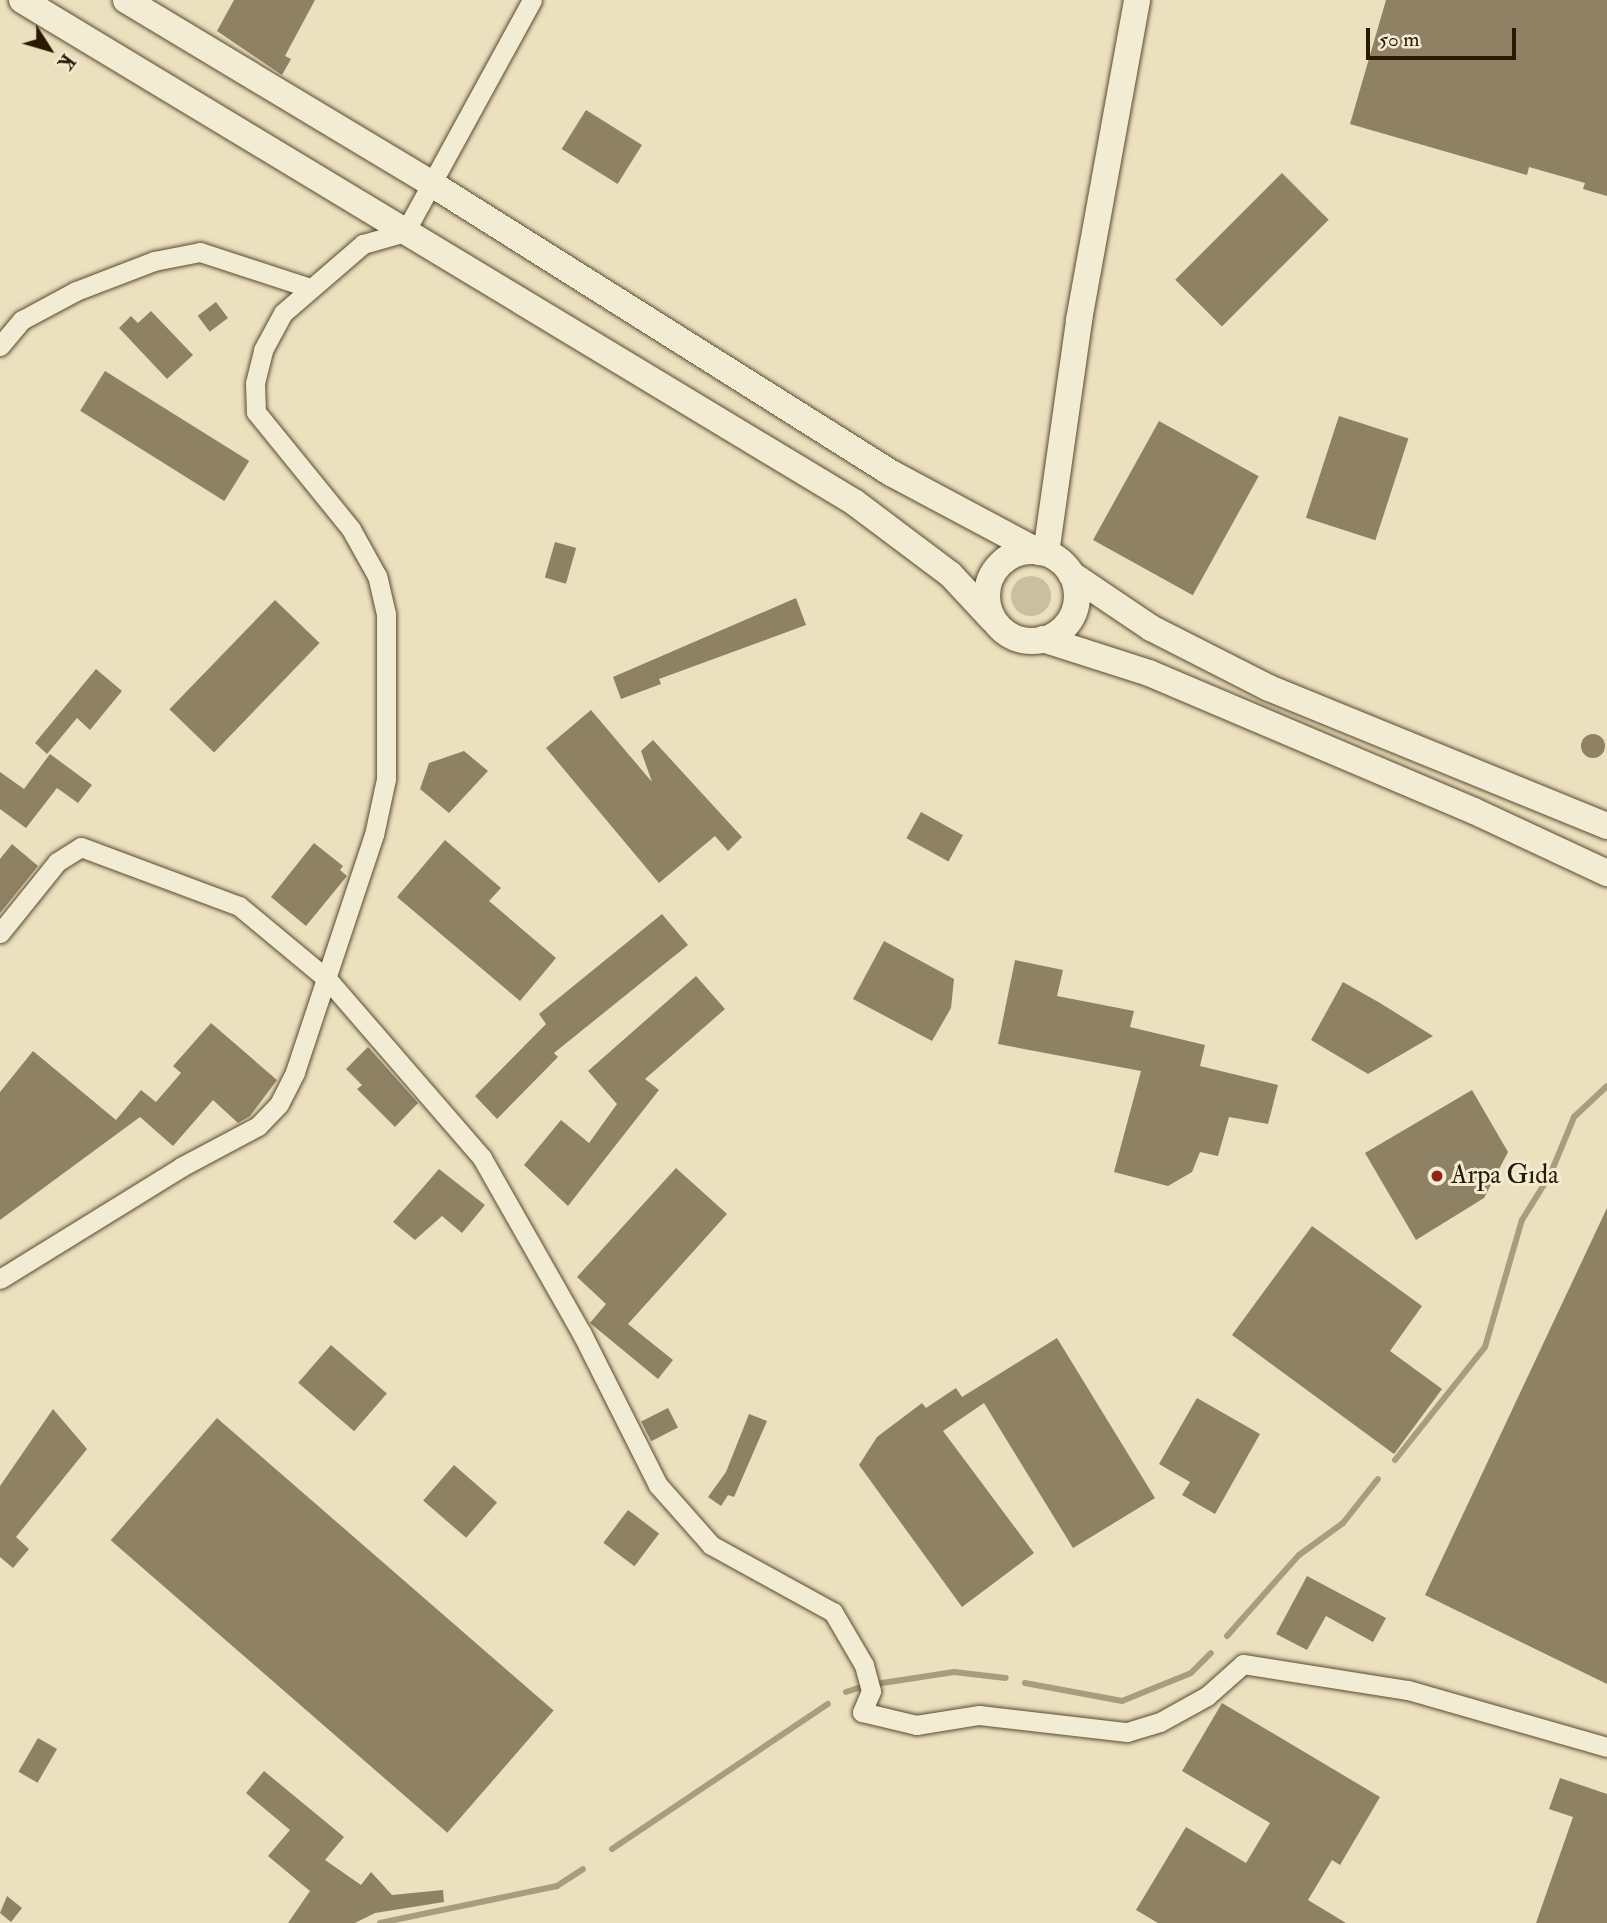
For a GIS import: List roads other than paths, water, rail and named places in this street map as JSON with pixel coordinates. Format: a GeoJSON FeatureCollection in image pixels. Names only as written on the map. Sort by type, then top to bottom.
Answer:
{"type":"FeatureCollection","features":[{"type":"Feature","properties":{"kind":"street"},"geometry":{"type":"LineString","coordinates":[[22,0],[854,502],[950,574],[1005,633],[1023,640],[1044,639],[1149,673],[1474,811],[1607,873]]}},
{"type":"Feature","properties":{"kind":"street"},"geometry":{"type":"LineString","coordinates":[[127,0],[432,184],[891,473],[1042,553],[1171,639],[1269,688],[1607,826]]}},
{"type":"Feature","properties":{"kind":"street"},"geometry":{"type":"LineString","coordinates":[[0,1279],[181,1167],[258,1126],[279,1104],[295,1072],[328,980],[374,835],[386,779],[386,614],[377,576],[351,528],[256,412],[255,383],[263,350],[283,313],[363,244],[405,232],[532,0]]}},
{"type":"Feature","properties":{"kind":"street"},"geometry":{"type":"LineString","coordinates":[[1042,553],[1079,320],[1137,0]]}},
{"type":"Feature","properties":{"kind":"street"},"geometry":{"type":"LineString","coordinates":[[0,346],[22,320],[76,291],[154,261],[200,252],[310,288]]}},
{"type":"Feature","properties":{"kind":"street"},"geometry":{"type":"LineString","coordinates":[[992,619],[987,598],[991,577],[1011,556],[1042,553]]}},
{"type":"Feature","properties":{"kind":"street"},"geometry":{"type":"LineString","coordinates":[[1044,639],[1066,625],[1073,613],[1076,587],[1071,574]]}},
{"type":"Feature","properties":{"kind":"street"},"geometry":{"type":"LineString","coordinates":[[0,933],[57,862],[81,847],[240,906],[328,980],[482,1158],[582,1334],[658,1485],[711,1545],[833,1612],[864,1665],[871,1691],[862,1712],[916,1725],[979,1714],[1127,1732],[1160,1722],[1208,1696],[1243,1664],[1408,1690],[1607,1747]]}},
{"type":"Feature","properties":{"kind":"waterway"},"geometry":{"type":"LineString","coordinates":[[1395,1460],[1485,1347],[1522,1220],[1550,1175],[1574,1117],[1607,1086]]}},
{"type":"Feature","properties":{"kind":"waterway"},"geometry":{"type":"LineString","coordinates":[[1227,1636],[1299,1555],[1343,1523],[1378,1479]]}},
{"type":"Feature","properties":{"kind":"waterway"},"geometry":{"type":"LineString","coordinates":[[1025,1683],[1122,1701],[1191,1673],[1211,1653]]}},
{"type":"Feature","properties":{"kind":"waterway"},"geometry":{"type":"LineString","coordinates":[[882,1683],[954,1672],[1006,1678]]}},
{"type":"Feature","properties":{"kind":"waterway"},"geometry":{"type":"LineString","coordinates":[[846,1692],[864,1686]]}},
{"type":"Feature","properties":{"kind":"waterway"},"geometry":{"type":"LineString","coordinates":[[612,1849],[828,1704]]}},
{"type":"Feature","properties":{"kind":"waterway"},"geometry":{"type":"LineString","coordinates":[[380,1923],[557,1886],[583,1869]]}},
{"type":"Feature","properties":{"kind":"place","name":"Arpa Gıda"},"geometry":{"type":"Point","coordinates":[1437,1176]}}]}
